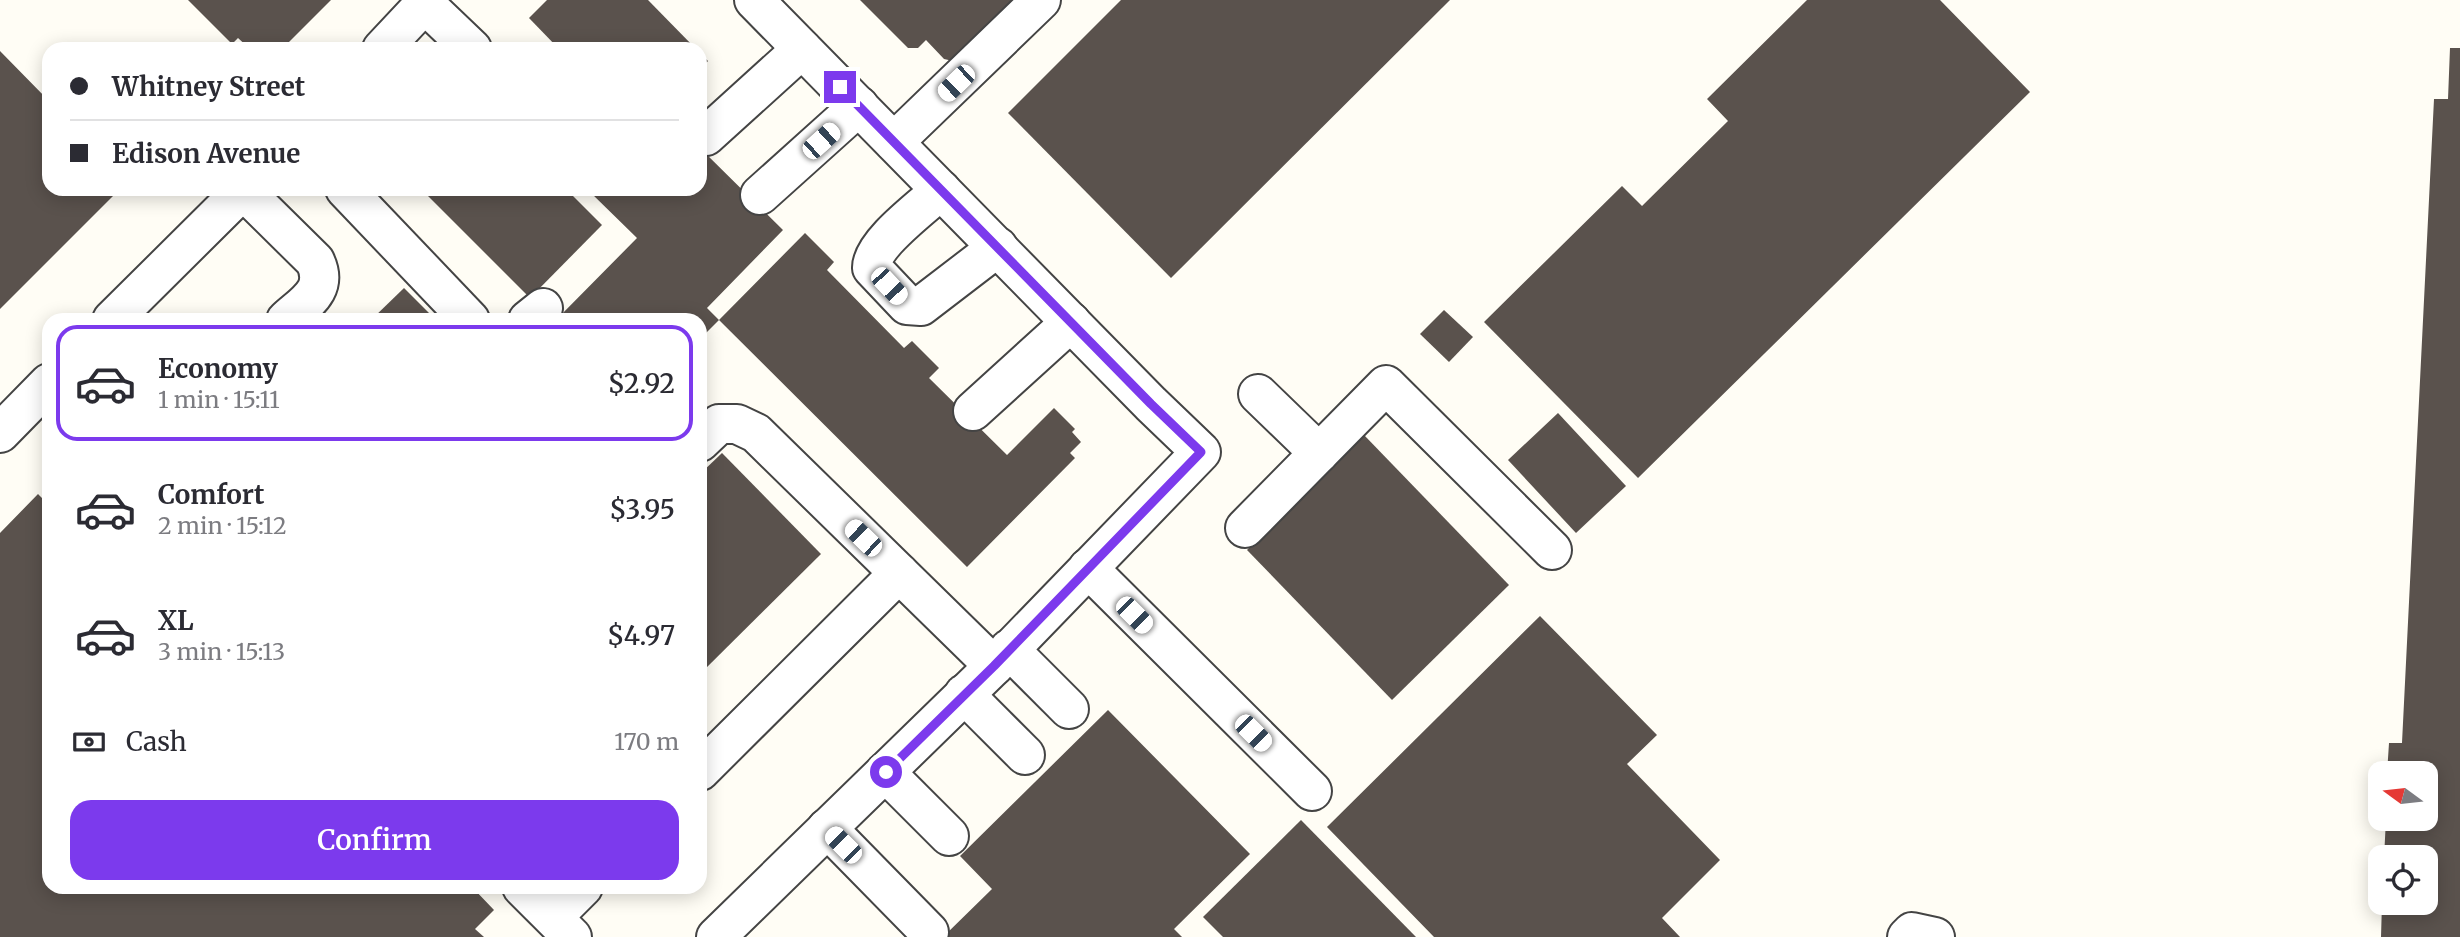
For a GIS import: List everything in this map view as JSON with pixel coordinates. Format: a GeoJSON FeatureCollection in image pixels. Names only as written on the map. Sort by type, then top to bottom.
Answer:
{"type":"FeatureCollection","features":[{"type":"Feature","properties":{"kind":"street"},"geometry":{"type":"LineString","coordinates":[[725,934],[827,828],[1002,658],[1201,452],[754,0]]}},
{"type":"Feature","properties":{"kind":"street"},"geometry":{"type":"LineString","coordinates":[[894,142],[1041,0]]}},
{"type":"Feature","properties":{"kind":"street"},"geometry":{"type":"LineString","coordinates":[[389,42],[427,2],[465,42]]}},
{"type":"Feature","properties":{"kind":"street"},"geometry":{"type":"LineString","coordinates":[[707,135],[802,49]]}},
{"type":"Feature","properties":{"kind":"street"},"geometry":{"type":"LineString","coordinates":[[760,195],[859,106]]}},
{"type":"Feature","properties":{"kind":"street"},"geometry":{"type":"LineString","coordinates":[[941,190],[880,246],[872,260],[872,268],[907,305],[921,306],[998,247]]}},
{"type":"Feature","properties":{"kind":"street"},"geometry":{"type":"LineString","coordinates":[[119,313],[236,196]]}},
{"type":"Feature","properties":{"kind":"street"},"geometry":{"type":"LineString","coordinates":[[250,196],[315,261],[321,273],[316,293],[294,313]]}},
{"type":"Feature","properties":{"kind":"street"},"geometry":{"type":"LineString","coordinates":[[352,196],[463,313]]}},
{"type":"Feature","properties":{"kind":"street"},"geometry":{"type":"LineString","coordinates":[[973,411],[1071,322]]}},
{"type":"Feature","properties":{"kind":"street"},"geometry":{"type":"LineString","coordinates":[[1245,528],[1386,386],[1552,550]]}},
{"type":"Feature","properties":{"kind":"street"},"geometry":{"type":"LineString","coordinates":[[1258,394],[1320,453]]}},
{"type":"Feature","properties":{"kind":"street"},"geometry":{"type":"LineString","coordinates":[[0,433],[42,401]]}},
{"type":"Feature","properties":{"kind":"street"},"geometry":{"type":"LineString","coordinates":[[707,435],[719,424],[737,424],[756,433],[899,573],[1069,709]]}},
{"type":"Feature","properties":{"kind":"street"},"geometry":{"type":"LineString","coordinates":[[1088,568],[1312,792]]}},
{"type":"Feature","properties":{"kind":"street"},"geometry":{"type":"LineString","coordinates":[[707,764],[899,573]]}},
{"type":"Feature","properties":{"kind":"street"},"geometry":{"type":"LineString","coordinates":[[964,694],[1025,755]]}},
{"type":"Feature","properties":{"kind":"street"},"geometry":{"type":"LineString","coordinates":[[886,772],[949,836]]}},
{"type":"Feature","properties":{"kind":"street"},"geometry":{"type":"LineString","coordinates":[[827,828],[929,932]]}},
{"type":"Feature","properties":{"kind":"street"},"geometry":{"type":"LineString","coordinates":[[529,894],[562,927],[579,894]]}},
{"type":"Feature","properties":{"kind":"building"},"geometry":{"type":"Polygon","coordinates":[[[188,0],[331,0],[289,42],[242,42],[238,38],[230,42],[188,0]]]}},
{"type":"Feature","properties":{"kind":"building"},"geometry":{"type":"Polygon","coordinates":[[[547,0],[648,0],[689,42],[552,42],[529,18],[547,0]]]}},
{"type":"Feature","properties":{"kind":"building"},"geometry":{"type":"Polygon","coordinates":[[[860,0],[1016,0],[953,61],[944,59],[926,40],[918,48],[908,48],[860,0]]]}},
{"type":"Feature","properties":{"kind":"building"},"geometry":{"type":"Polygon","coordinates":[[[1121,0],[1450,0],[1171,278],[1008,113],[1121,0]]]}},
{"type":"Feature","properties":{"kind":"building"},"geometry":{"type":"Polygon","coordinates":[[[1807,0],[1940,0],[2030,92],[1638,478],[1484,322],[1622,186],[1642,206],[1728,121],[1707,99],[1807,0]]]}},
{"type":"Feature","properties":{"kind":"building"},"geometry":{"type":"Polygon","coordinates":[[[2450,48],[2460,48],[2460,937],[2381,937],[2382,915],[2438,915],[2438,845],[2385,845],[2385,831],[2438,831],[2438,761],[2388,761],[2389,743],[2402,743],[2434,99],[2448,99],[2450,48]]]}},
{"type":"Feature","properties":{"kind":"building"},"geometry":{"type":"Polygon","coordinates":[[[0,51],[42,94],[42,196],[113,196],[0,309],[0,51]]]}},
{"type":"Feature","properties":{"kind":"building"},"geometry":{"type":"Polygon","coordinates":[[[707,155],[783,230],[707,308],[719,320],[707,332],[707,313],[563,313],[637,238],[594,196],[707,196],[707,155]]]}},
{"type":"Feature","properties":{"kind":"building"},"geometry":{"type":"Polygon","coordinates":[[[428,196],[573,196],[602,225],[530,298],[428,196]]]}},
{"type":"Feature","properties":{"kind":"building"},"geometry":{"type":"Polygon","coordinates":[[[805,233],[834,262],[827,270],[904,348],[912,341],[939,368],[929,378],[1007,455],[1054,408],[1075,429],[1072,432],[1081,442],[1070,453],[1075,458],[967,567],[719,320],[805,233]]]}},
{"type":"Feature","properties":{"kind":"building"},"geometry":{"type":"Polygon","coordinates":[[[404,288],[429,313],[378,313],[404,288]]]}},
{"type":"Feature","properties":{"kind":"building"},"geometry":{"type":"Polygon","coordinates":[[[1444,310],[1473,337],[1449,362],[1420,334],[1444,310]]]}},
{"type":"Feature","properties":{"kind":"building"},"geometry":{"type":"Polygon","coordinates":[[[1558,413],[1626,486],[1576,533],[1508,460],[1558,413]]]}},
{"type":"Feature","properties":{"kind":"building"},"geometry":{"type":"Polygon","coordinates":[[[1364,435],[1509,585],[1392,700],[1247,550],[1364,435]]]}},
{"type":"Feature","properties":{"kind":"building"},"geometry":{"type":"Polygon","coordinates":[[[722,453],[821,554],[707,667],[707,467],[722,453]]]}},
{"type":"Feature","properties":{"kind":"building"},"geometry":{"type":"Polygon","coordinates":[[[38,494],[42,498],[42,894],[479,894],[494,910],[475,929],[484,937],[0,937],[0,533],[38,494]]]}},
{"type":"Feature","properties":{"kind":"building"},"geometry":{"type":"Polygon","coordinates":[[[1540,616],[1657,735],[1627,764],[1720,860],[1662,918],[1680,937],[1434,937],[1327,827],[1540,616]]]}},
{"type":"Feature","properties":{"kind":"building"},"geometry":{"type":"Polygon","coordinates":[[[1108,710],[1250,854],[1174,929],[1182,937],[943,937],[992,889],[960,856],[1108,710]]]}},
{"type":"Feature","properties":{"kind":"building"},"geometry":{"type":"Polygon","coordinates":[[[1301,820],[1416,937],[1223,937],[1203,917],[1301,820]]]}},
{"type":"Feature","properties":{"kind":"route"},"geometry":{"type":"LineString","coordinates":[[840,87],[1201,452],[994,666],[886,772]]}}]}
